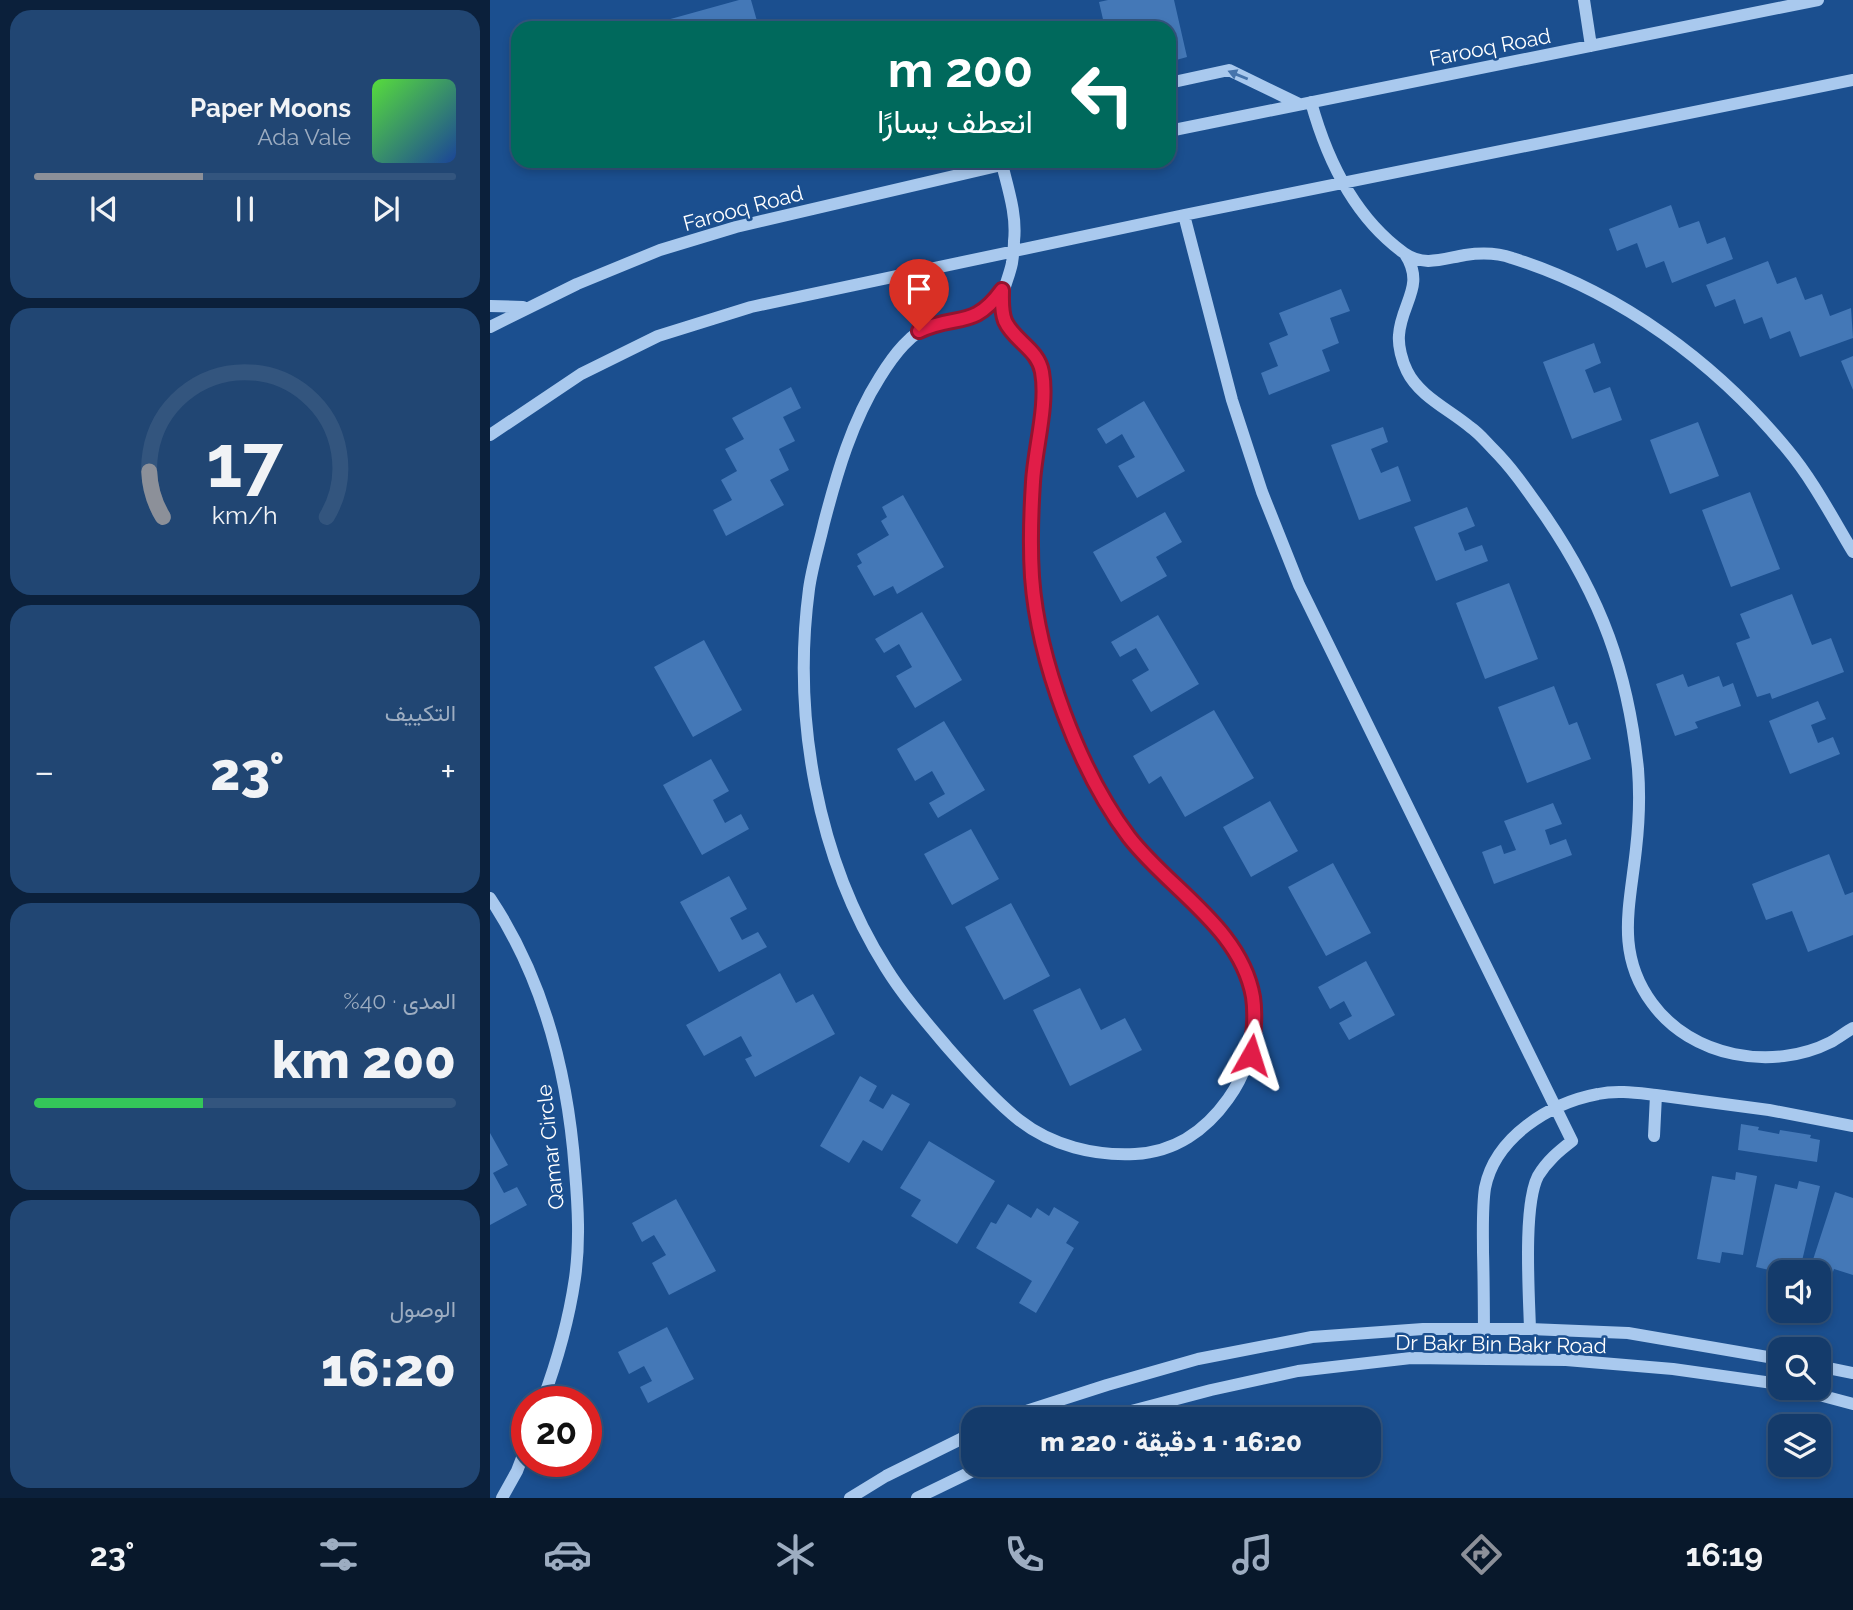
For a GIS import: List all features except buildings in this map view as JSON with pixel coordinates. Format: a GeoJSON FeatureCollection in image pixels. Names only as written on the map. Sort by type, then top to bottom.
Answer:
{"type":"FeatureCollection","features":[{"type":"Feature","properties":{"kind":"street"},"geometry":{"type":"LineString","coordinates":[[1584,0],[1591,46]]}},
{"type":"Feature","properties":{"kind":"street","name":"Farooq Road"},"geometry":{"type":"LineString","coordinates":[[1176,130],[1818,0]]}},
{"type":"Feature","properties":{"kind":"street"},"geometry":{"type":"LineString","coordinates":[[1176,81],[1229,70],[1305,103],[1342,183],[1353,200],[1378,230],[1405,254],[1413,266],[1414,283],[1399,335],[1407,373],[1421,390],[1472,428],[1517,474],[1568,549],[1591,591],[1608,628],[1627,700],[1638,770],[1636,850],[1627,924],[1629,956],[1639,982],[1653,1005],[1674,1026],[1700,1044],[1729,1054],[1763,1057],[1800,1053],[1830,1042],[1853,1028]]}},
{"type":"Feature","properties":{"kind":"street"},"geometry":{"type":"LineString","coordinates":[[490,435],[581,374],[658,336],[751,307],[1184,215],[1853,80]]}},
{"type":"Feature","properties":{"kind":"street","name":"Farooq Road"},"geometry":{"type":"LineString","coordinates":[[490,327],[527,307],[660,250],[736,227],[985,168]]}},
{"type":"Feature","properties":{"kind":"street"},"geometry":{"type":"LineString","coordinates":[[1002,290],[1002,310],[1006,323],[1034,353],[1042,370],[1043,390],[1033,481],[1032,578],[1038,618],[1059,700],[1104,798],[1129,837],[1230,942],[1244,965],[1253,997],[1255,1026],[1251,1055],[1238,1085],[1201,1129],[1176,1146],[1145,1153],[1113,1155],[1076,1149],[1045,1137],[1019,1120],[960,1062],[905,996],[884,966],[854,910],[832,852],[817,792],[806,721],[805,662],[809,588],[834,482],[855,425],[877,381],[905,344],[919,331],[937,323],[981,314],[991,306],[1002,290],[1012,266],[1015,233],[1012,203],[1003,168]]}},
{"type":"Feature","properties":{"kind":"street"},"geometry":{"type":"LineString","coordinates":[[1184,215],[1232,400],[1262,492],[1299,585],[1573,1141],[1554,1155],[1537,1178],[1530,1209],[1530,1329]]}},
{"type":"Feature","properties":{"kind":"street"},"geometry":{"type":"LineString","coordinates":[[1405,254],[1422,262],[1466,255],[1509,257],[1602,296],[1641,318],[1704,364],[1748,405],[1789,451],[1853,552]]}},
{"type":"Feature","properties":{"kind":"street"},"geometry":{"type":"LineString","coordinates":[[490,306],[527,307]]}},
{"type":"Feature","properties":{"kind":"street","name":"Qamar Circle"},"geometry":{"type":"LineString","coordinates":[[490,898],[527,967],[546,1016],[561,1070],[572,1132],[579,1237],[575,1279],[564,1332],[547,1386]]}},
{"type":"Feature","properties":{"kind":"street"},"geometry":{"type":"LineString","coordinates":[[1484,1359],[1485,1187],[1495,1160],[1516,1134],[1556,1108],[1575,1099],[1600,1093],[1624,1092],[1769,1110],[1853,1126]]}},
{"type":"Feature","properties":{"kind":"street"},"geometry":{"type":"LineString","coordinates":[[1654,1136],[1656,1095]]}},
{"type":"Feature","properties":{"kind":"street"},"geometry":{"type":"LineString","coordinates":[[1038,1407],[1198,1359],[1312,1337],[1423,1329],[1628,1333],[1768,1357]]}},
{"type":"Feature","properties":{"kind":"street","name":"Dr Bakr Bin Bakr Road"},"geometry":{"type":"LineString","coordinates":[[1147,1407],[1298,1371],[1412,1359],[1593,1362],[1673,1369],[1768,1382]]}},
{"type":"Feature","properties":{"kind":"street"},"geometry":{"type":"LineString","coordinates":[[1831,1369],[1853,1373]]}},
{"type":"Feature","properties":{"kind":"street"},"geometry":{"type":"LineString","coordinates":[[1831,1398],[1853,1404]]}},
{"type":"Feature","properties":{"kind":"street"},"geometry":{"type":"LineString","coordinates":[[850,1498],[886,1476],[961,1439]]}},
{"type":"Feature","properties":{"kind":"street"},"geometry":{"type":"LineString","coordinates":[[502,1498],[514,1477]]}},
{"type":"Feature","properties":{"kind":"street"},"geometry":{"type":"LineString","coordinates":[[917,1498],[961,1477]]}},
{"type":"Feature","properties":{"kind":"route"},"geometry":{"type":"LineString","coordinates":[[919,331],[937,323],[981,314],[991,306],[1002,290],[1002,310],[1006,323],[1034,353],[1042,370],[1043,390],[1033,481],[1032,578],[1046,655],[1059,700],[1104,798],[1129,837],[1230,942],[1244,965],[1253,997],[1255,1026],[1251,1055]]}}]}
